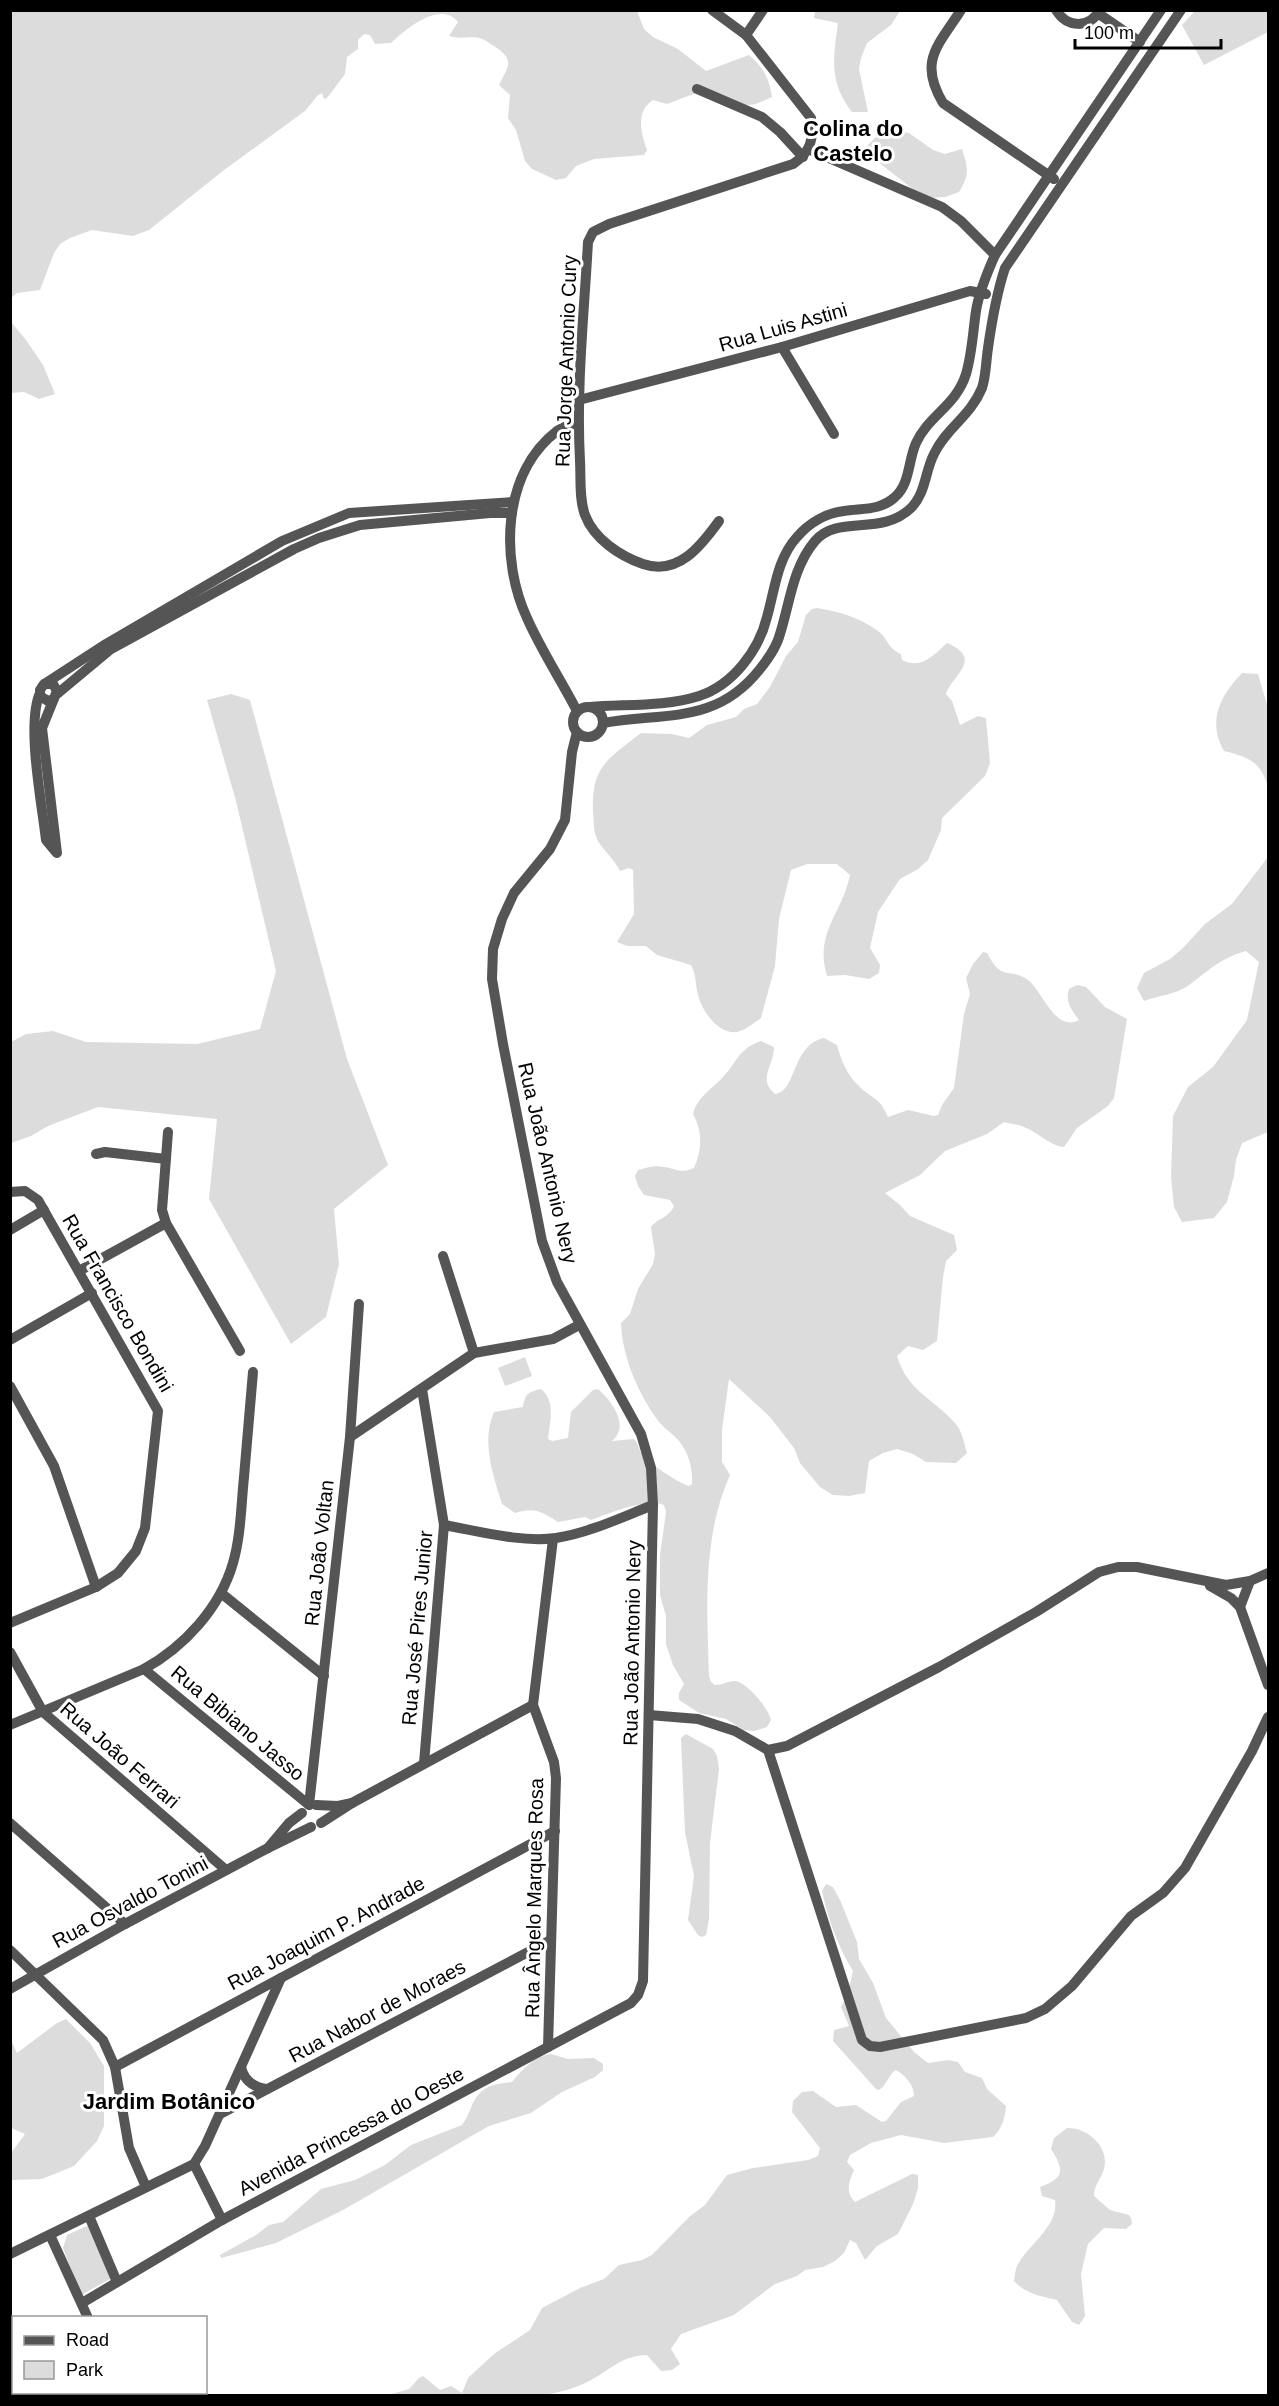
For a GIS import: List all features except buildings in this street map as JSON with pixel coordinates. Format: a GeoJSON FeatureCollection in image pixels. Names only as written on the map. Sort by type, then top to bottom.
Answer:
{"type":"FeatureCollection","features":[{"type":"Feature","properties":{"kind":"street"},"geometry":{"type":"LineString","coordinates":[[712,10],[746,35],[812,118],[814,134],[805,153]]}},
{"type":"Feature","properties":{"kind":"street"},"geometry":{"type":"LineString","coordinates":[[746,35],[763,10]]}},
{"type":"Feature","properties":{"kind":"street"},"geometry":{"type":"LineString","coordinates":[[962,10],[935,51],[931,68],[933,86],[943,103],[1062,184]]}},
{"type":"Feature","properties":{"kind":"street"},"geometry":{"type":"LineString","coordinates":[[1056,10],[1060,18],[1078,25],[1090,22],[1100,12],[1140,42]]}},
{"type":"Feature","properties":{"kind":"street"},"geometry":{"type":"LineString","coordinates":[[590,707],[600,713],[603,723],[597,734],[591,737],[577,732],[573,722],[577,711],[584,707],[674,701],[700,696],[723,684],[744,664],[758,642],[767,618],[776,577],[796,537],[815,521],[830,514],[871,509],[886,504],[897,496],[905,483],[915,446],[922,432],[949,405],[966,373],[981,293],[995,255],[1161,10]]}},
{"type":"Feature","properties":{"kind":"street"},"geometry":{"type":"LineString","coordinates":[[603,723],[687,714],[708,709],[728,700],[749,683],[766,662],[780,636],[790,593],[801,564],[816,540],[830,530],[845,526],[877,525],[894,520],[912,507],[923,490],[932,458],[940,441],[972,408],[983,386],[995,295],[1005,268],[1181,10]]}},
{"type":"Feature","properties":{"kind":"street"},"geometry":{"type":"LineString","coordinates":[[697,90],[762,117],[805,153],[942,207],[962,221],[995,255]]}},
{"type":"Feature","properties":{"kind":"street","name":"Rua Jorge Antonio Cury"},"geometry":{"type":"LineString","coordinates":[[719,521],[704,543],[687,558],[668,567],[645,565],[619,553],[600,538],[586,517],[581,498],[578,422],[588,242],[594,232],[609,224],[793,164],[805,153]]}},
{"type":"Feature","properties":{"kind":"street","name":"Rua Luis Astini"},"geometry":{"type":"LineString","coordinates":[[579,400],[782,347],[970,291],[995,295]]}},
{"type":"Feature","properties":{"kind":"street"},"geometry":{"type":"LineString","coordinates":[[782,347],[834,434]]}},
{"type":"Feature","properties":{"kind":"street"},"geometry":{"type":"LineString","coordinates":[[577,711],[526,617],[517,590],[510,528],[522,476],[539,450],[558,431],[578,422]]}},
{"type":"Feature","properties":{"kind":"street"},"geometry":{"type":"LineString","coordinates":[[40,693],[45,700],[55,696],[111,649],[294,549],[349,513],[513,508]]}},
{"type":"Feature","properties":{"kind":"street"},"geometry":{"type":"LineString","coordinates":[[46,683],[55,686],[55,696],[42,728],[57,853],[46,840],[34,728],[35,703],[40,688],[46,683],[106,644],[282,542],[360,525],[490,513],[513,508]]}},
{"type":"Feature","properties":{"kind":"street"},"geometry":{"type":"LineString","coordinates":[[358,512],[360,525]]}},
{"type":"Feature","properties":{"kind":"street","name":"Rua João Antonio Nery"},"geometry":{"type":"LineString","coordinates":[[577,732],[572,752],[565,820],[550,849],[514,893],[502,919],[493,949],[492,979],[542,1240],[556,1282],[641,1434],[651,1468],[653,1505],[643,1981],[638,1995]]}},
{"type":"Feature","properties":{"kind":"street"},"geometry":{"type":"LineString","coordinates":[[168,1132],[162,1210],[166,1223],[240,1351]]}},
{"type":"Feature","properties":{"kind":"street"},"geometry":{"type":"LineString","coordinates":[[96,1154],[105,1152],[166,1159]]}},
{"type":"Feature","properties":{"kind":"street","name":"Rua Francisco Bondini"},"geometry":{"type":"LineString","coordinates":[[10,1192],[25,1191],[33,1194],[44,1210],[158,1411],[145,1528],[136,1551],[118,1573],[96,1587],[10,1623]]}},
{"type":"Feature","properties":{"kind":"street"},"geometry":{"type":"LineString","coordinates":[[10,1230],[44,1210]]}},
{"type":"Feature","properties":{"kind":"street"},"geometry":{"type":"LineString","coordinates":[[79,1271],[166,1223]]}},
{"type":"Feature","properties":{"kind":"street"},"geometry":{"type":"LineString","coordinates":[[443,1256],[474,1353]]}},
{"type":"Feature","properties":{"kind":"street"},"geometry":{"type":"LineString","coordinates":[[10,1340],[92,1293]]}},
{"type":"Feature","properties":{"kind":"street","name":"Rua João Voltan"},"geometry":{"type":"LineString","coordinates":[[309,1808],[350,1437],[359,1304]]}},
{"type":"Feature","properties":{"kind":"street"},"geometry":{"type":"LineString","coordinates":[[350,1437],[474,1353],[553,1339],[579,1325]]}},
{"type":"Feature","properties":{"kind":"street"},"geometry":{"type":"LineString","coordinates":[[10,1725],[163,1659],[201,1622],[220,1593],[233,1564],[239,1535],[253,1372]]}},
{"type":"Feature","properties":{"kind":"street"},"geometry":{"type":"LineString","coordinates":[[10,1386],[54,1466],[96,1587]]}},
{"type":"Feature","properties":{"kind":"street","name":"Rua José Pires Junior"},"geometry":{"type":"LineString","coordinates":[[422,1389],[444,1525],[424,1763]]}},
{"type":"Feature","properties":{"kind":"street"},"geometry":{"type":"LineString","coordinates":[[444,1525],[515,1537],[553,1539],[653,1505]]}},
{"type":"Feature","properties":{"kind":"street","name":"Rua Ângelo Marques Rosa"},"geometry":{"type":"LineString","coordinates":[[548,2047],[556,1778],[554,1762],[533,1705],[553,1539]]}},
{"type":"Feature","properties":{"kind":"street"},"geometry":{"type":"LineString","coordinates":[[649,1715],[698,1719],[735,1731],[768,1750],[787,1746],[939,1667],[1036,1612],[1099,1572],[1118,1567],[1137,1567],[1226,1585],[1250,1581],[1269,1573]]}},
{"type":"Feature","properties":{"kind":"street"},"geometry":{"type":"LineString","coordinates":[[1195,1580],[1219,1590],[1240,1607],[1269,1685]]}},
{"type":"Feature","properties":{"kind":"street"},"geometry":{"type":"LineString","coordinates":[[1240,1607],[1250,1581]]}},
{"type":"Feature","properties":{"kind":"street"},"geometry":{"type":"LineString","coordinates":[[220,1593],[324,1676]]}},
{"type":"Feature","properties":{"kind":"street","name":"Rua João Ferrari"},"geometry":{"type":"LineString","coordinates":[[10,1652],[43,1712],[226,1870]]}},
{"type":"Feature","properties":{"kind":"street","name":"Rua Bibiano Jasso"},"geometry":{"type":"LineString","coordinates":[[144,1669],[309,1808]]}},
{"type":"Feature","properties":{"kind":"street","name":"Rua Osvaldo Tonini"},"geometry":{"type":"LineString","coordinates":[[10,1989],[125,1924],[316,1825],[424,1763],[533,1705]]}},
{"type":"Feature","properties":{"kind":"street"},"geometry":{"type":"LineString","coordinates":[[768,1750],[862,2040],[870,2046],[880,2047],[1026,2018],[1045,2010],[1072,1986],[1131,1916],[1163,1893],[1185,1868],[1269,1717]]}},
{"type":"Feature","properties":{"kind":"street"},"geometry":{"type":"LineString","coordinates":[[1252,1751],[1269,1740]]}},
{"type":"Feature","properties":{"kind":"street","name":"Rua Osvaldo Tonini"},"geometry":{"type":"LineString","coordinates":[[268,1848],[289,1824],[309,1808],[352,1803]]}},
{"type":"Feature","properties":{"kind":"street"},"geometry":{"type":"LineString","coordinates":[[309,1808],[323,1812],[316,1825],[302,1820],[309,1808]]}},
{"type":"Feature","properties":{"kind":"street"},"geometry":{"type":"LineString","coordinates":[[10,1823],[125,1924]]}},
{"type":"Feature","properties":{"kind":"street","name":"Rua Joaquim P. Andrade"},"geometry":{"type":"LineString","coordinates":[[115,2067],[555,1831]]}},
{"type":"Feature","properties":{"kind":"street","name":"Rua Nabor de Moraes"},"geometry":{"type":"LineString","coordinates":[[220,2114],[551,1940]]}},
{"type":"Feature","properties":{"kind":"street"},"geometry":{"type":"LineString","coordinates":[[10,1950],[102,2040],[115,2067],[129,2148],[147,2187]]}},
{"type":"Feature","properties":{"kind":"street"},"geometry":{"type":"LineString","coordinates":[[10,2254],[194,2164],[206,2145],[281,1978]]}},
{"type":"Feature","properties":{"kind":"street","name":"Avenida Princessa do Oeste"},"geometry":{"type":"LineString","coordinates":[[82,2303],[222,2220],[631,2003],[638,1995]]}},
{"type":"Feature","properties":{"kind":"street"},"geometry":{"type":"LineString","coordinates":[[241,2067],[248,2080],[257,2088],[266,2089]]}},
{"type":"Feature","properties":{"kind":"street"},"geometry":{"type":"LineString","coordinates":[[194,2164],[222,2220]]}},
{"type":"Feature","properties":{"kind":"street"},"geometry":{"type":"LineString","coordinates":[[89,2216],[117,2282]]}},
{"type":"Feature","properties":{"kind":"street"},"geometry":{"type":"LineString","coordinates":[[50,2235],[87,2316]]}},
{"type":"Feature","properties":{"kind":"green space"},"geometry":{"type":"Polygon","coordinates":[[[11,11],[637,11],[644,29],[653,37],[678,49],[706,71],[749,55],[765,74],[772,97],[756,104],[741,106],[696,93],[667,104],[653,100],[644,110],[641,123],[647,150],[644,155],[594,159],[576,166],[566,178],[556,180],[532,169],[525,161],[516,130],[508,118],[510,95],[499,85],[508,63],[505,55],[484,40],[474,37],[449,36],[458,22],[451,16],[433,15],[414,24],[391,43],[375,44],[370,35],[364,34],[358,40],[358,49],[347,57],[345,74],[327,98],[324,99],[322,93],[318,95],[305,111],[224,170],[149,230],[133,236],[92,230],[60,244],[54,253],[40,290],[17,293],[11,298],[11,11]]]}},
{"type":"Feature","properties":{"kind":"green space"},"geometry":{"type":"Polygon","coordinates":[[[815,11],[900,11],[891,25],[867,43],[861,58],[859,69],[868,112],[852,112],[839,90],[834,70],[838,23],[814,18],[815,11]]]}},
{"type":"Feature","properties":{"kind":"green space"},"geometry":{"type":"Polygon","coordinates":[[[1195,11],[1268,11],[1268,32],[1204,65],[1182,25],[1195,11]]]}},
{"type":"Feature","properties":{"kind":"green space"},"geometry":{"type":"Polygon","coordinates":[[[894,130],[909,133],[933,150],[945,154],[962,149],[967,171],[959,192],[945,197],[929,198],[914,190],[863,150],[879,134],[894,130]]]}},
{"type":"Feature","properties":{"kind":"green space"},"geometry":{"type":"Polygon","coordinates":[[[11,322],[43,365],[55,394],[39,399],[24,392],[11,393],[11,322]]]}},
{"type":"Feature","properties":{"kind":"green space"},"geometry":{"type":"Polygon","coordinates":[[[817,608],[849,616],[871,626],[901,654],[902,660],[909,663],[927,660],[947,643],[958,649],[964,655],[965,661],[946,694],[952,701],[960,725],[978,716],[986,718],[990,763],[985,776],[942,818],[941,830],[928,860],[918,869],[900,879],[878,912],[870,948],[880,965],[879,973],[869,979],[845,975],[827,976],[824,961],[826,935],[850,875],[837,864],[807,864],[791,870],[779,919],[775,966],[761,1018],[743,1030],[727,1031],[714,1023],[701,1004],[691,965],[657,955],[646,946],[627,946],[617,942],[634,914],[633,870],[629,868],[620,871],[596,838],[593,813],[595,784],[598,774],[610,758],[641,733],[672,734],[689,738],[707,725],[736,717],[744,709],[757,704],[770,687],[786,656],[798,642],[806,615],[812,609],[817,608]]]}},
{"type":"Feature","properties":{"kind":"green space"},"geometry":{"type":"Polygon","coordinates":[[[1242,673],[1258,674],[1268,708],[1268,787],[1258,766],[1247,758],[1224,751],[1219,740],[1216,719],[1218,709],[1242,673]]]}},
{"type":"Feature","properties":{"kind":"green space"},"geometry":{"type":"Polygon","coordinates":[[[231,694],[250,700],[347,1059],[388,1165],[334,1209],[339,1264],[326,1317],[291,1344],[209,1199],[217,1119],[98,1107],[11,1143],[11,1042],[26,1034],[53,1031],[86,1042],[197,1044],[260,1029],[276,971],[236,801],[207,700],[231,694]]]}},
{"type":"Feature","properties":{"kind":"green space"},"geometry":{"type":"Polygon","coordinates":[[[1268,857],[1268,1132],[1242,1143],[1227,1202],[1214,1218],[1182,1222],[1174,1207],[1171,1177],[1173,1116],[1188,1087],[1213,1067],[1247,1020],[1259,962],[1246,951],[1237,954],[1216,965],[1184,988],[1144,1001],[1137,988],[1144,973],[1170,959],[1205,924],[1232,904],[1268,857]]]}},
{"type":"Feature","properties":{"kind":"green space"},"geometry":{"type":"Polygon","coordinates":[[[983,952],[987,953],[1001,971],[1028,980],[1050,1009],[1063,1021],[1079,1020],[1068,1002],[1069,989],[1077,985],[1086,987],[1105,1007],[1127,1019],[1114,1098],[1108,1106],[1077,1128],[1064,1147],[1022,1126],[1004,1122],[987,1134],[945,1151],[920,1175],[885,1193],[910,1216],[954,1235],[957,1250],[946,1261],[937,1341],[923,1350],[908,1346],[897,1356],[907,1378],[959,1429],[967,1453],[956,1463],[926,1462],[913,1454],[897,1449],[883,1453],[869,1461],[865,1493],[849,1496],[833,1495],[820,1487],[800,1463],[794,1448],[770,1417],[729,1379],[722,1430],[722,1462],[730,1475],[715,1523],[708,1574],[709,1676],[715,1685],[732,1681],[740,1683],[757,1697],[766,1709],[771,1720],[767,1727],[754,1731],[744,1730],[726,1719],[699,1713],[679,1700],[679,1693],[684,1684],[673,1665],[666,1644],[666,1616],[660,1595],[660,1555],[666,1512],[664,1505],[648,1503],[591,1520],[585,1517],[558,1522],[537,1511],[527,1510],[515,1513],[502,1504],[495,1482],[488,1447],[490,1423],[494,1412],[523,1407],[528,1394],[541,1389],[546,1394],[550,1406],[548,1439],[552,1441],[568,1438],[571,1412],[593,1390],[598,1389],[618,1415],[620,1427],[612,1441],[634,1439],[643,1456],[651,1463],[685,1484],[689,1486],[692,1484],[688,1456],[679,1441],[659,1422],[645,1400],[628,1362],[622,1336],[621,1323],[630,1314],[638,1289],[653,1264],[655,1254],[651,1227],[674,1206],[670,1200],[644,1195],[635,1176],[638,1170],[657,1166],[682,1171],[694,1168],[699,1154],[700,1141],[693,1114],[695,1108],[743,1052],[761,1041],[774,1047],[767,1083],[775,1094],[787,1085],[806,1049],[813,1042],[824,1038],[837,1045],[851,1077],[879,1102],[888,1117],[908,1110],[938,1115],[954,1088],[964,1014],[970,994],[966,978],[973,964],[983,952]]]}},
{"type":"Feature","properties":{"kind":"green space"},"geometry":{"type":"Polygon","coordinates":[[[525,1357],[532,1376],[505,1386],[498,1368],[525,1357]]]}},
{"type":"Feature","properties":{"kind":"green space"},"geometry":{"type":"Polygon","coordinates":[[[686,1734],[713,1749],[717,1756],[719,1769],[710,1843],[709,1919],[706,1935],[702,1937],[698,1935],[688,1920],[694,1876],[685,1832],[681,1738],[686,1734]]]}},
{"type":"Feature","properties":{"kind":"green space"},"geometry":{"type":"Polygon","coordinates":[[[826,1884],[833,1887],[840,1900],[857,1942],[859,1959],[873,1983],[886,2018],[914,2052],[928,2063],[948,2060],[958,2062],[965,2072],[982,2078],[987,2089],[1006,2106],[1005,2115],[996,2134],[993,2137],[944,2143],[901,2135],[871,2143],[850,2155],[847,2162],[854,2170],[849,2183],[849,2191],[855,2202],[912,2174],[918,2175],[918,2188],[913,2204],[898,2234],[877,2246],[865,2260],[856,2243],[850,2240],[844,2253],[835,2261],[823,2267],[805,2270],[797,2276],[775,2284],[734,2315],[681,2334],[671,2349],[680,2364],[672,2370],[661,2371],[647,2355],[624,2360],[580,2385],[545,2395],[385,2396],[409,2389],[423,2376],[440,2390],[451,2386],[462,2393],[468,2378],[494,2354],[530,2330],[542,2308],[580,2288],[604,2279],[619,2265],[642,2260],[652,2255],[689,2217],[705,2205],[727,2175],[753,2168],[808,2160],[818,2156],[820,2148],[792,2112],[793,2101],[802,2092],[813,2091],[836,2107],[856,2105],[882,2122],[886,2121],[901,2102],[914,2096],[908,2081],[896,2070],[882,2088],[876,2089],[833,2041],[834,2030],[849,2026],[841,2007],[848,1993],[853,1971],[838,1943],[827,1912],[822,1891],[826,1884]]]}},
{"type":"Feature","properties":{"kind":"green space"},"geometry":{"type":"Polygon","coordinates":[[[66,2019],[90,2043],[104,2066],[104,2126],[97,2141],[74,2166],[42,2179],[11,2180],[11,2153],[25,2134],[11,2128],[11,2040],[17,2053],[57,2023],[66,2019]]]}},
{"type":"Feature","properties":{"kind":"green space"},"geometry":{"type":"Polygon","coordinates":[[[551,2054],[568,2059],[594,2058],[603,2064],[603,2070],[595,2077],[562,2092],[531,2113],[489,2126],[343,2210],[276,2243],[221,2258],[220,2255],[269,2225],[283,2222],[321,2189],[355,2180],[385,2165],[411,2145],[462,2125],[474,2101],[482,2091],[498,2084],[512,2082],[529,2064],[540,2057],[551,2054]]]}},
{"type":"Feature","properties":{"kind":"green space"},"geometry":{"type":"Polygon","coordinates":[[[1067,2128],[1082,2131],[1100,2146],[1105,2161],[1094,2196],[1110,2210],[1129,2215],[1132,2224],[1126,2229],[1104,2228],[1088,2244],[1081,2274],[1085,2316],[1079,2325],[1072,2322],[1057,2300],[1028,2292],[1014,2281],[1017,2266],[1052,2219],[1055,2200],[1042,2196],[1040,2187],[1054,2180],[1060,2173],[1059,2163],[1051,2149],[1054,2138],[1067,2128]]]}},
{"type":"Feature","properties":{"kind":"green space"},"geometry":{"type":"Polygon","coordinates":[[[89,2225],[112,2278],[81,2295],[63,2248],[67,2235],[89,2225]]]}},
{"type":"Feature","properties":{"kind":"district","name":"Colina do Castelo"},"geometry":{"type":"Point","coordinates":[853,140]}},
{"type":"Feature","properties":{"kind":"district","name":"Jardim Botânico"},"geometry":{"type":"Point","coordinates":[169,2101]}}]}
